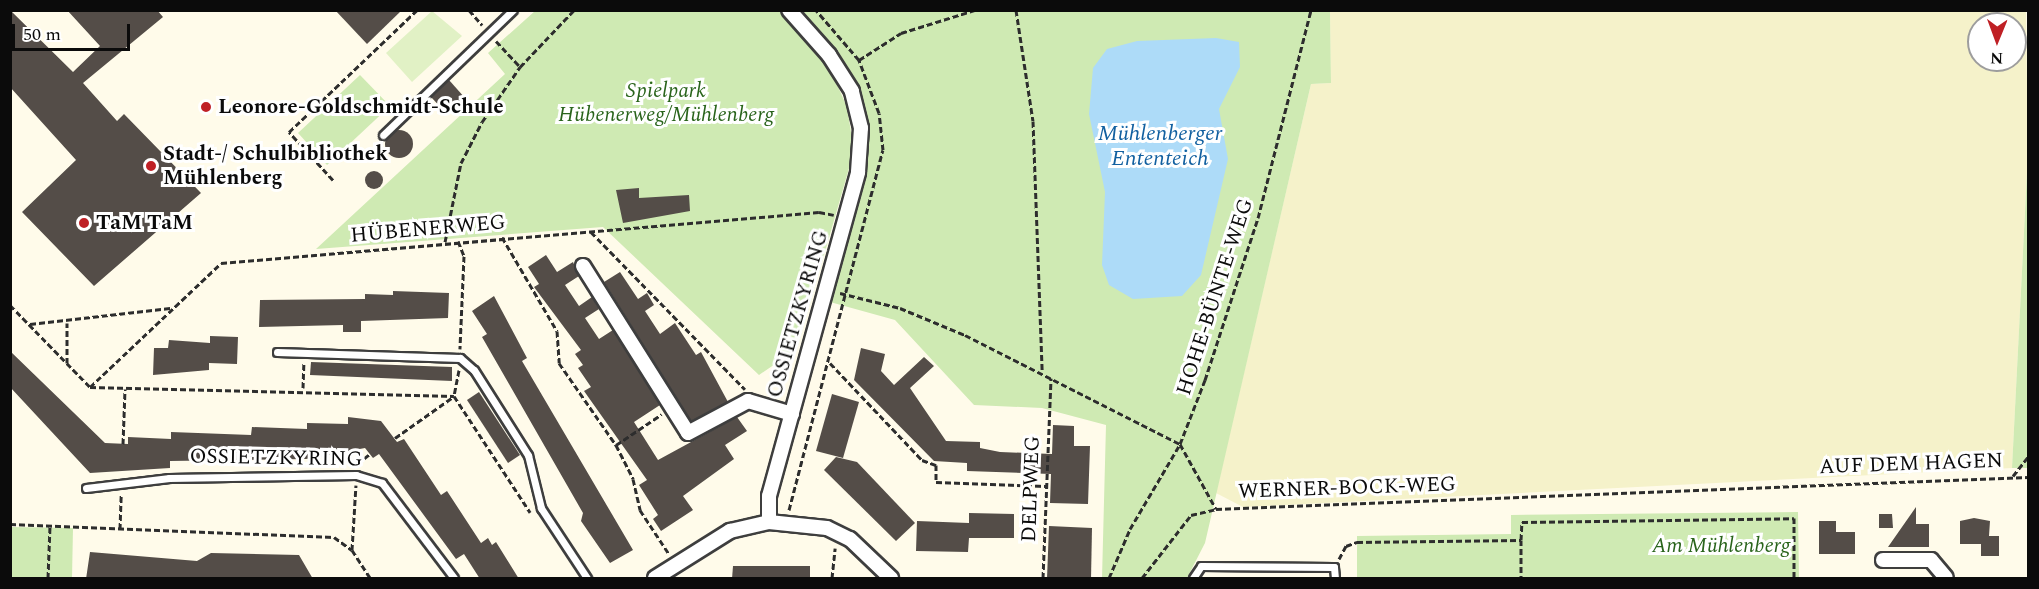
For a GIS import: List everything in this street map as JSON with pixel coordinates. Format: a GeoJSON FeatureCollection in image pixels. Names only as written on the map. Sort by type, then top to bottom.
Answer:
{"type":"FeatureCollection","features":[{"type":"Feature","properties":{"kind":"street","name":"OSSIETZKYRING"},"geometry":{"type":"LineString","coordinates":[[769,522],[769,496],[847,218],[861,151],[857,108],[830,55],[789,10]]}},
{"type":"Feature","properties":{"kind":"street"},"geometry":{"type":"LineString","coordinates":[[583,266],[688,433],[748,401],[792,414]]}},
{"type":"Feature","properties":{"kind":"street"},"geometry":{"type":"LineString","coordinates":[[656,579],[730,531],[769,522],[786,521],[841,535],[891,579]]}},
{"type":"Feature","properties":{"kind":"street"},"geometry":{"type":"LineString","coordinates":[[1883,560],[1931,560],[1946,579]]}},
{"type":"Feature","properties":{"kind":"lane"},"geometry":{"type":"LineString","coordinates":[[382,135],[513,10]]}},
{"type":"Feature","properties":{"kind":"lane"},"geometry":{"type":"LineString","coordinates":[[277,352],[460,358],[474,370],[528,455],[541,508],[587,579]]}},
{"type":"Feature","properties":{"kind":"lane","name":"OSSIETZKYRING"},"geometry":{"type":"LineString","coordinates":[[86,488],[121,488],[169,478],[356,475],[382,483],[454,579]]}},
{"type":"Feature","properties":{"kind":"lane"},"geometry":{"type":"LineString","coordinates":[[1193,579],[1200,566],[1334,567],[1335,579]]}},
{"type":"Feature","properties":{"kind":"path"},"geometry":{"type":"LineString","coordinates":[[333,180],[289,132],[417,10]]}},
{"type":"Feature","properties":{"kind":"path"},"geometry":{"type":"LineString","coordinates":[[445,242],[460,163],[482,122],[520,67],[574,10]]}},
{"type":"Feature","properties":{"kind":"path"},"geometry":{"type":"LineString","coordinates":[[859,60],[901,33],[975,10]]}},
{"type":"Feature","properties":{"kind":"path"},"geometry":{"type":"LineString","coordinates":[[1016,10],[1033,121],[1042,372]]}},
{"type":"Feature","properties":{"kind":"path","name":"HOHE-BÜNTE-WEG"},"geometry":{"type":"LineString","coordinates":[[1109,579],[1130,530],[1180,444],[1258,218],[1311,10]]}},
{"type":"Feature","properties":{"kind":"path","name":"HÜBENERWEG"},"geometry":{"type":"LineString","coordinates":[[90,387],[221,263],[502,237],[591,232],[819,212],[847,218]]}},
{"type":"Feature","properties":{"kind":"path"},"geometry":{"type":"LineString","coordinates":[[591,232],[744,386],[748,401]]}},
{"type":"Feature","properties":{"kind":"path"},"geometry":{"type":"LineString","coordinates":[[502,237],[557,331],[559,363],[616,445],[633,479],[640,510],[676,565]]}},
{"type":"Feature","properties":{"kind":"path"},"geometry":{"type":"LineString","coordinates":[[827,290],[911,312],[1042,372],[1180,444]]}},
{"type":"Feature","properties":{"kind":"path"},"geometry":{"type":"LineString","coordinates":[[786,521],[848,295]]}},
{"type":"Feature","properties":{"kind":"path"},"geometry":{"type":"LineString","coordinates":[[10,305],[90,387],[303,388],[454,396],[395,438]]}},
{"type":"Feature","properties":{"kind":"path"},"geometry":{"type":"LineString","coordinates":[[29,324],[67,322],[172,308]]}},
{"type":"Feature","properties":{"kind":"path"},"geometry":{"type":"LineString","coordinates":[[67,322],[67,363]]}},
{"type":"Feature","properties":{"kind":"path"},"geometry":{"type":"LineString","coordinates":[[303,388],[304,353]]}},
{"type":"Feature","properties":{"kind":"path"},"geometry":{"type":"LineString","coordinates":[[830,363],[922,460],[936,465],[936,482],[1046,486]]}},
{"type":"Feature","properties":{"kind":"path","name":"DELPWEG"},"geometry":{"type":"LineString","coordinates":[[1043,579],[1051,378]]}},
{"type":"Feature","properties":{"kind":"path"},"geometry":{"type":"LineString","coordinates":[[123,444],[125,388]]}},
{"type":"Feature","properties":{"kind":"path"},"geometry":{"type":"LineString","coordinates":[[616,445],[672,407]]}},
{"type":"Feature","properties":{"kind":"path","name":"WERNER-BOCK-WEG"},"geometry":{"type":"LineString","coordinates":[[1180,444],[1216,509],[1795,485]]}},
{"type":"Feature","properties":{"kind":"path"},"geometry":{"type":"LineString","coordinates":[[352,550],[357,464],[370,454]]}},
{"type":"Feature","properties":{"kind":"path"},"geometry":{"type":"LineString","coordinates":[[2013,476],[2028,457]]}},
{"type":"Feature","properties":{"kind":"path","name":"AUF DEM HAGEN"},"geometry":{"type":"LineString","coordinates":[[1795,485],[2028,477]]}},
{"type":"Feature","properties":{"kind":"path"},"geometry":{"type":"LineString","coordinates":[[120,530],[121,488]]}},
{"type":"Feature","properties":{"kind":"path"},"geometry":{"type":"LineString","coordinates":[[1142,579],[1191,515],[1216,509]]}},
{"type":"Feature","properties":{"kind":"path"},"geometry":{"type":"LineString","coordinates":[[1521,579],[1522,522],[1794,518],[1794,579]]}},
{"type":"Feature","properties":{"kind":"path"},"geometry":{"type":"LineString","coordinates":[[10,524],[334,537],[352,550],[370,579]]}},
{"type":"Feature","properties":{"kind":"path"},"geometry":{"type":"LineString","coordinates":[[48,579],[50,525]]}},
{"type":"Feature","properties":{"kind":"path"},"geometry":{"type":"LineString","coordinates":[[832,579],[833,551],[841,535]]}},
{"type":"Feature","properties":{"kind":"path"},"geometry":{"type":"LineString","coordinates":[[1334,567],[1346,546],[1357,542],[1521,540]]}},
{"type":"Feature","properties":{"kind":"shaded area"},"geometry":{"type":"Polygon","coordinates":[[[1330,11],[2026,11],[1967,12],[1967,72],[2027,72],[2028,153],[2012,468],[1243,507],[1216,493],[1311,84],[1331,83],[1330,11]]]}},
{"type":"Feature","properties":{"kind":"green space"},"geometry":{"type":"Polygon","coordinates":[[[432,11],[462,36],[412,82],[386,53],[432,11]]]}},
{"type":"Feature","properties":{"kind":"green space","name":"Spielpark Hübenerweg/Mühlenberg"},"geometry":{"type":"Polygon","coordinates":[[[535,11],[779,11],[831,71],[847,107],[854,151],[797,349],[759,375],[603,227],[316,249],[505,74],[488,53],[535,11]]]}},
{"type":"Feature","properties":{"kind":"green space"},"geometry":{"type":"Polygon","coordinates":[[[799,11],[1330,11],[1331,83],[1311,84],[1205,543],[1187,578],[1102,578],[1106,425],[1042,408],[974,405],[895,320],[830,302],[866,173],[869,128],[848,67],[799,11]]]}},
{"type":"Feature","properties":{"kind":"green space"},"geometry":{"type":"Polygon","coordinates":[[[360,75],[390,106],[327,165],[298,133],[360,75]]]}},
{"type":"Feature","properties":{"kind":"green space"},"geometry":{"type":"Polygon","coordinates":[[[2028,153],[2028,468],[2012,468],[2028,153]]]}},
{"type":"Feature","properties":{"kind":"green space","name":"Am Mühlenberg"},"geometry":{"type":"Polygon","coordinates":[[[1798,512],[1799,578],[1357,578],[1357,536],[1511,534],[1511,515],[1798,512]]]}},
{"type":"Feature","properties":{"kind":"green space"},"geometry":{"type":"Polygon","coordinates":[[[11,527],[73,528],[72,578],[11,578],[11,527]]]}},
{"type":"Feature","properties":{"kind":"water","name":"Mühlenberger Ententeich"},"geometry":{"type":"Polygon","coordinates":[[[1216,38],[1239,42],[1240,67],[1219,109],[1228,159],[1201,275],[1182,296],[1133,299],[1109,285],[1102,265],[1105,192],[1089,114],[1093,68],[1107,49],[1137,41],[1216,38]]]}},
{"type":"Feature","properties":{"kind":"building"},"geometry":{"type":"Polygon","coordinates":[[[10,10],[73,72],[100,46],[67,10],[157,10],[163,17],[83,83],[117,121],[124,114],[201,193],[94,286],[22,212],[76,160],[10,87],[10,10]]]}},
{"type":"Feature","properties":{"kind":"building"},"geometry":{"type":"Polygon","coordinates":[[[335,10],[402,10],[367,44],[335,10]]]}},
{"type":"Feature","properties":{"kind":"building"},"geometry":{"type":"Polygon","coordinates":[[[449,80],[465,98],[447,114],[431,97],[449,80]]]}},
{"type":"Feature","properties":{"kind":"building"},"geometry":{"type":"Polygon","coordinates":[[[399,130],[409,134],[413,144],[409,154],[399,158],[389,154],[385,144],[389,134],[399,130]]]}},
{"type":"Feature","properties":{"kind":"building"},"geometry":{"type":"Polygon","coordinates":[[[374,171],[380,174],[383,180],[380,186],[374,189],[368,186],[365,180],[368,174],[374,171]]]}},
{"type":"Feature","properties":{"kind":"building"},"geometry":{"type":"Polygon","coordinates":[[[639,188],[639,198],[689,195],[690,211],[623,223],[616,190],[639,188]]]}},
{"type":"Feature","properties":{"kind":"building"},"geometry":{"type":"Polygon","coordinates":[[[546,255],[557,272],[573,262],[579,276],[565,285],[579,306],[592,297],[599,309],[585,318],[599,339],[613,330],[660,405],[634,422],[658,460],[737,417],[747,431],[725,445],[734,459],[683,496],[693,510],[661,531],[653,519],[658,515],[639,485],[647,480],[584,391],[591,387],[578,368],[583,365],[575,354],[581,350],[534,287],[539,284],[528,267],[546,255]]]}},
{"type":"Feature","properties":{"kind":"building"},"geometry":{"type":"Polygon","coordinates":[[[620,272],[638,299],[647,293],[654,305],[645,311],[660,334],[675,323],[696,355],[701,352],[728,402],[691,421],[604,282],[620,272]]]}},
{"type":"Feature","properties":{"kind":"building"},"geometry":{"type":"Polygon","coordinates":[[[393,291],[449,293],[448,318],[361,321],[361,332],[343,332],[343,325],[259,327],[260,300],[365,299],[365,294],[393,295],[393,291]]]}},
{"type":"Feature","properties":{"kind":"building"},"geometry":{"type":"Polygon","coordinates":[[[494,296],[527,358],[522,361],[633,550],[610,563],[581,521],[583,513],[482,337],[487,334],[472,311],[494,296]]]}},
{"type":"Feature","properties":{"kind":"building"},"geometry":{"type":"Polygon","coordinates":[[[210,336],[238,337],[237,364],[209,363],[209,370],[153,375],[154,348],[168,348],[169,340],[210,343],[210,336]]]}},
{"type":"Feature","properties":{"kind":"building"},"geometry":{"type":"Polygon","coordinates":[[[861,348],[885,354],[881,371],[894,385],[924,357],[934,366],[910,388],[946,441],[980,442],[980,448],[1000,452],[1052,454],[1053,425],[1074,426],[1074,446],[1090,446],[1088,504],[1050,503],[1051,474],[967,471],[967,463],[934,461],[854,380],[861,348]]]}},
{"type":"Feature","properties":{"kind":"building"},"geometry":{"type":"Polygon","coordinates":[[[10,351],[105,443],[128,444],[128,437],[171,439],[171,432],[251,435],[252,427],[307,429],[307,423],[348,424],[348,417],[381,421],[397,442],[404,439],[441,495],[447,491],[481,543],[488,538],[492,545],[496,542],[519,579],[480,579],[464,554],[456,559],[379,454],[373,458],[365,448],[306,459],[170,461],[170,468],[90,473],[10,387],[10,351]]]}},
{"type":"Feature","properties":{"kind":"building"},"geometry":{"type":"Polygon","coordinates":[[[311,362],[452,367],[452,381],[310,375],[311,362]]]}},
{"type":"Feature","properties":{"kind":"building"},"geometry":{"type":"Polygon","coordinates":[[[479,392],[520,455],[508,463],[467,400],[479,392]]]}},
{"type":"Feature","properties":{"kind":"building"},"geometry":{"type":"Polygon","coordinates":[[[832,394],[859,402],[843,458],[816,451],[832,394]]]}},
{"type":"Feature","properties":{"kind":"building"},"geometry":{"type":"Polygon","coordinates":[[[836,457],[857,462],[915,523],[896,541],[824,470],[836,457]]]}},
{"type":"Feature","properties":{"kind":"building"},"geometry":{"type":"Polygon","coordinates":[[[1916,507],[1916,524],[1929,524],[1929,547],[1888,547],[1916,507]]]}},
{"type":"Feature","properties":{"kind":"building"},"geometry":{"type":"Polygon","coordinates":[[[969,513],[1014,514],[1014,538],[969,538],[968,552],[916,551],[917,521],[969,523],[969,513]]]}},
{"type":"Feature","properties":{"kind":"building"},"geometry":{"type":"Polygon","coordinates":[[[1879,514],[1892,514],[1893,528],[1879,528],[1879,514]]]}},
{"type":"Feature","properties":{"kind":"building"},"geometry":{"type":"Polygon","coordinates":[[[1974,518],[1990,521],[1989,536],[1999,536],[1999,556],[1981,556],[1981,544],[1960,544],[1960,521],[1974,518]]]}},
{"type":"Feature","properties":{"kind":"building"},"geometry":{"type":"Polygon","coordinates":[[[1819,521],[1836,521],[1836,532],[1855,532],[1855,554],[1819,554],[1819,521]]]}},
{"type":"Feature","properties":{"kind":"building"},"geometry":{"type":"Polygon","coordinates":[[[1049,526],[1092,528],[1091,579],[1047,579],[1049,526]]]}},
{"type":"Feature","properties":{"kind":"building"},"geometry":{"type":"Polygon","coordinates":[[[90,552],[197,561],[211,553],[299,555],[313,579],[86,579],[90,552]]]}},
{"type":"Feature","properties":{"kind":"building"},"geometry":{"type":"Polygon","coordinates":[[[733,566],[810,566],[810,579],[732,579],[733,566]]]}},
{"type":"Feature","properties":{"kind":"place","name":"Leonore-Goldschmidt-Schule"},"geometry":{"type":"Point","coordinates":[206,107]}},
{"type":"Feature","properties":{"kind":"place","name":"Stadt-/ Schulbibliothek Mühlenberg"},"geometry":{"type":"Point","coordinates":[151,166]}},
{"type":"Feature","properties":{"kind":"place","name":"TaM TaM"},"geometry":{"type":"Point","coordinates":[84,223]}}]}
